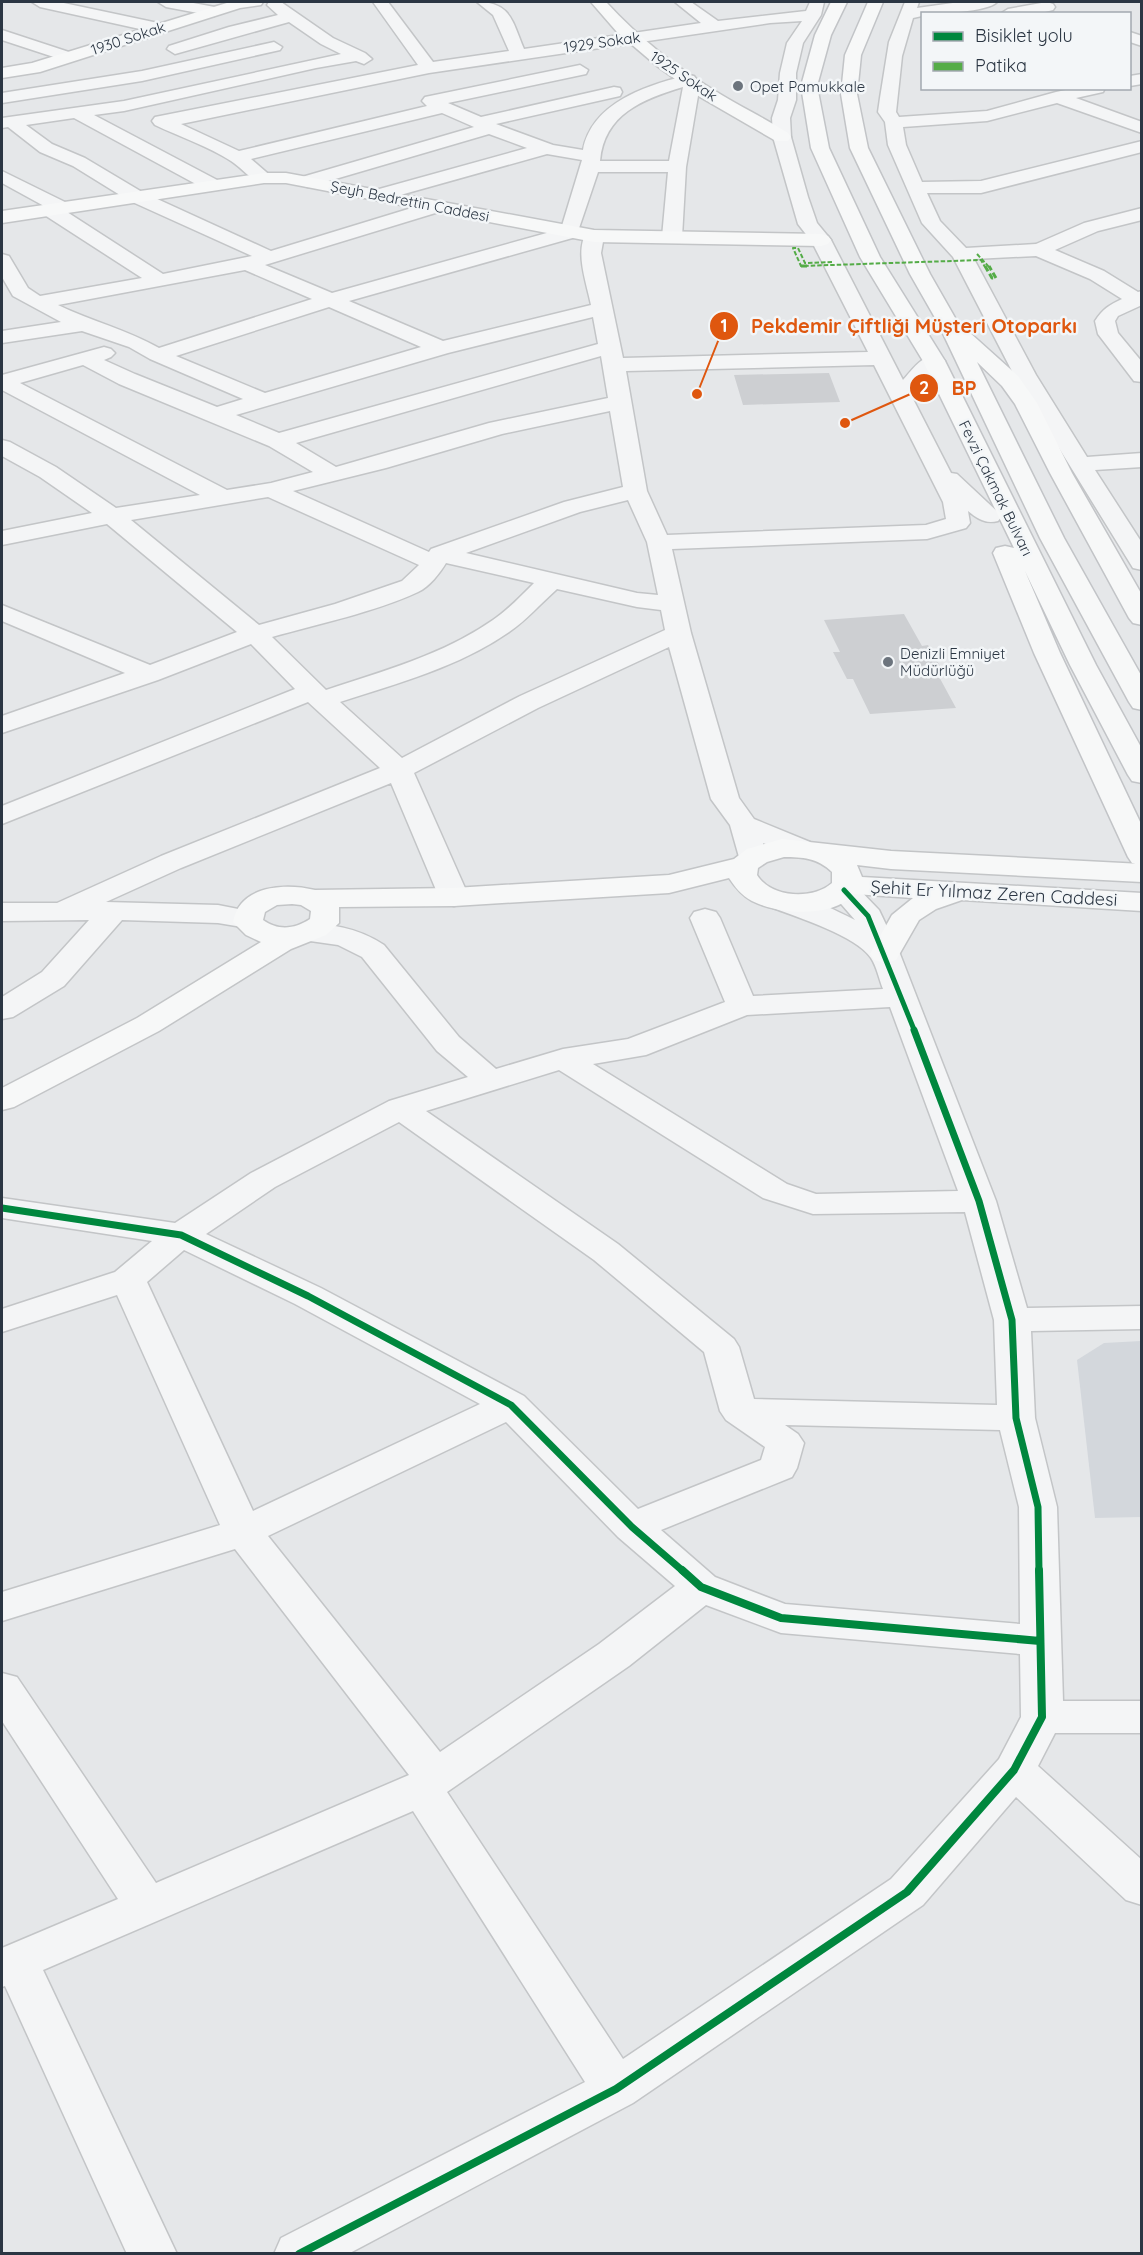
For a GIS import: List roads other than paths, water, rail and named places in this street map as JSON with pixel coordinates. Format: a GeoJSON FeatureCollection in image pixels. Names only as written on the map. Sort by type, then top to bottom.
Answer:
{"type":"FeatureCollection","features":[{"type":"Feature","properties":{"kind":"main road","name":"1930 Sokak"},"geometry":{"type":"LineString","coordinates":[[2,73],[34,68],[214,11],[255,2]]}},
{"type":"Feature","properties":{"kind":"main road","name":"1925 Sokak"},"geometry":{"type":"LineString","coordinates":[[598,2],[621,29],[656,59],[782,137]]}},
{"type":"Feature","properties":{"kind":"main road","name":"Fevzi Çakmak Bulvarı"},"geometry":{"type":"LineString","coordinates":[[839,2],[823,35],[809,86],[820,148],[870,257],[934,361],[1083,665],[1142,775]]}},
{"type":"Feature","properties":{"kind":"main road","name":"Fevzi Çakmak Bulvarı"},"geometry":{"type":"LineString","coordinates":[[874,2],[854,55],[849,94],[859,148],[920,274],[948,323],[1052,538],[1142,702]]}},
{"type":"Feature","properties":{"kind":"main road","name":"Şeyh Bedrettin Caddesi"},"geometry":{"type":"LineString","coordinates":[[2,217],[264,178],[308,181],[594,236],[821,240]]}},
{"type":"Feature","properties":{"kind":"main road"},"geometry":{"type":"LineString","coordinates":[[948,323],[1010,381],[1026,403],[1061,473],[1142,618]]}},
{"type":"Feature","properties":{"kind":"main road"},"geometry":{"type":"LineString","coordinates":[[934,361],[929,380],[956,446],[990,516],[1047,652],[1133,827],[1142,857]]}},
{"type":"Feature","properties":{"kind":"main road"},"geometry":{"type":"LineString","coordinates":[[747,845],[741,874],[744,883],[753,891],[777,900]]}},
{"type":"Feature","properties":{"kind":"main road"},"geometry":{"type":"LineString","coordinates":[[220,981],[254,914],[292,895],[314,899],[355,900],[454,897],[683,881],[747,845],[766,851],[811,850],[891,860],[1142,873]]}},
{"type":"Feature","properties":{"kind":"main road"},"geometry":{"type":"LineString","coordinates":[[683,881],[713,893],[777,900],[820,901],[845,887],[848,873],[844,865],[811,850]]}},
{"type":"Feature","properties":{"kind":"main road","name":"Şehit Er Yılmaz Zeren Caddesi"},"geometry":{"type":"LineString","coordinates":[[845,887],[1142,902]]}},
{"type":"Feature","properties":{"kind":"main road"},"geometry":{"type":"LineString","coordinates":[[885,954],[897,927],[911,910],[933,899],[978,892]]}},
{"type":"Feature","properties":{"kind":"main road"},"geometry":{"type":"LineString","coordinates":[[254,914],[258,931],[270,935],[306,933],[454,897]]}},
{"type":"Feature","properties":{"kind":"main road"},"geometry":{"type":"LineString","coordinates":[[2,1100],[96,1053],[220,981],[254,958],[324,923],[327,910],[314,899]]}},
{"type":"Feature","properties":{"kind":"street"},"geometry":{"type":"LineString","coordinates":[[40,2],[158,28]]}},
{"type":"Feature","properties":{"kind":"street"},"geometry":{"type":"LineString","coordinates":[[166,2],[214,11]]}},
{"type":"Feature","properties":{"kind":"street"},"geometry":{"type":"LineString","coordinates":[[270,2],[327,41],[391,75]]}},
{"type":"Feature","properties":{"kind":"street"},"geometry":{"type":"LineString","coordinates":[[380,2],[429,68]]}},
{"type":"Feature","properties":{"kind":"street"},"geometry":{"type":"LineString","coordinates":[[484,2],[500,12],[518,53]]}},
{"type":"Feature","properties":{"kind":"street"},"geometry":{"type":"LineString","coordinates":[[682,2],[715,26]]}},
{"type":"Feature","properties":{"kind":"street"},"geometry":{"type":"LineString","coordinates":[[989,2],[909,8],[908,35],[890,71],[887,112],[894,123],[897,145],[932,223],[961,254],[1025,375],[1142,563]]}},
{"type":"Feature","properties":{"kind":"street"},"geometry":{"type":"LineString","coordinates":[[1019,12],[1047,7]]}},
{"type":"Feature","properties":{"kind":"street"},"geometry":{"type":"LineString","coordinates":[[659,542],[927,532],[958,522],[955,502],[933,463],[821,240],[808,224],[782,137],[781,118],[787,100],[788,73],[795,43],[815,8]]}},
{"type":"Feature","properties":{"kind":"street","name":"1929 Sokak"},"geometry":{"type":"LineString","coordinates":[[166,122],[429,68],[518,53],[770,18],[815,8]]}},
{"type":"Feature","properties":{"kind":"street"},"geometry":{"type":"LineString","coordinates":[[163,52],[235,30],[292,16]]}},
{"type":"Feature","properties":{"kind":"street"},"geometry":{"type":"LineString","coordinates":[[235,30],[316,63]]}},
{"type":"Feature","properties":{"kind":"street"},"geometry":{"type":"LineString","coordinates":[[5,37],[69,57]]}},
{"type":"Feature","properties":{"kind":"street"},"geometry":{"type":"LineString","coordinates":[[2,98],[142,76],[274,47]]}},
{"type":"Feature","properties":{"kind":"street"},"geometry":{"type":"LineString","coordinates":[[544,50],[580,70],[601,86],[623,96]]}},
{"type":"Feature","properties":{"kind":"street"},"geometry":{"type":"LineString","coordinates":[[6,122],[124,106],[316,63],[359,56]]}},
{"type":"Feature","properties":{"kind":"street"},"geometry":{"type":"LineString","coordinates":[[62,76],[113,64]]}},
{"type":"Feature","properties":{"kind":"street"},"geometry":{"type":"LineString","coordinates":[[34,68],[62,76],[124,106],[166,122],[237,157],[264,178]]}},
{"type":"Feature","properties":{"kind":"street"},"geometry":{"type":"LineString","coordinates":[[580,70],[431,101],[545,149],[591,161],[677,167]]}},
{"type":"Feature","properties":{"kind":"street"},"geometry":{"type":"LineString","coordinates":[[308,181],[484,125],[690,82],[677,167],[672,237]]}},
{"type":"Feature","properties":{"kind":"street"},"geometry":{"type":"LineString","coordinates":[[1039,90],[1142,128]]}},
{"type":"Feature","properties":{"kind":"street"},"geometry":{"type":"LineString","coordinates":[[894,123],[987,116],[1088,90]]}},
{"type":"Feature","properties":{"kind":"street"},"geometry":{"type":"LineString","coordinates":[[157,355],[330,300],[568,232],[599,133],[623,96]]}},
{"type":"Feature","properties":{"kind":"street"},"geometry":{"type":"LineString","coordinates":[[286,98],[307,108]]}},
{"type":"Feature","properties":{"kind":"street"},"geometry":{"type":"LineString","coordinates":[[237,157],[444,107]]}},
{"type":"Feature","properties":{"kind":"street"},"geometry":{"type":"LineString","coordinates":[[75,112],[212,185]]}},
{"type":"Feature","properties":{"kind":"street"},"geometry":{"type":"LineString","coordinates":[[329,118],[351,128]]}},
{"type":"Feature","properties":{"kind":"street"},"geometry":{"type":"LineString","coordinates":[[6,122],[46,148],[79,162],[135,196],[269,257]]}},
{"type":"Feature","properties":{"kind":"street"},"geometry":{"type":"LineString","coordinates":[[915,188],[981,187],[1142,146]]}},
{"type":"Feature","properties":{"kind":"street"},"geometry":{"type":"LineString","coordinates":[[379,195],[545,149]]}},
{"type":"Feature","properties":{"kind":"street"},"geometry":{"type":"LineString","coordinates":[[2,176],[56,209],[159,280]]}},
{"type":"Feature","properties":{"kind":"street"},"geometry":{"type":"LineString","coordinates":[[37,303],[247,264],[435,207]]}},
{"type":"Feature","properties":{"kind":"street"},"geometry":{"type":"LineString","coordinates":[[961,254],[1039,250],[1091,227],[1142,214]]}},
{"type":"Feature","properties":{"kind":"street"},"geometry":{"type":"LineString","coordinates":[[594,236],[591,253],[612,356],[635,491],[659,542],[678,633],[725,799],[747,845]]}},
{"type":"Feature","properties":{"kind":"street"},"geometry":{"type":"LineString","coordinates":[[1039,250],[1097,275],[1139,298]]}},
{"type":"Feature","properties":{"kind":"street"},"geometry":{"type":"LineString","coordinates":[[2,260],[20,292],[37,303],[83,325],[136,343],[157,355],[261,399]]}},
{"type":"Feature","properties":{"kind":"street"},"geometry":{"type":"LineString","coordinates":[[247,264],[441,348]]}},
{"type":"Feature","properties":{"kind":"street"},"geometry":{"type":"LineString","coordinates":[[1139,298],[1111,312],[1105,321],[1108,334],[1142,376]]}},
{"type":"Feature","properties":{"kind":"street"},"geometry":{"type":"LineString","coordinates":[[216,414],[441,348],[601,309]]}},
{"type":"Feature","properties":{"kind":"street"},"geometry":{"type":"LineString","coordinates":[[2,337],[83,325]]}},
{"type":"Feature","properties":{"kind":"street"},"geometry":{"type":"LineString","coordinates":[[1118,344],[1142,342]]}},
{"type":"Feature","properties":{"kind":"street"},"geometry":{"type":"LineString","coordinates":[[2,381],[136,343]]}},
{"type":"Feature","properties":{"kind":"street"},"geometry":{"type":"LineString","coordinates":[[277,441],[429,396],[612,356],[882,358]]}},
{"type":"Feature","properties":{"kind":"street"},"geometry":{"type":"LineString","coordinates":[[84,358],[127,379],[277,441],[332,474]]}},
{"type":"Feature","properties":{"kind":"street"},"geometry":{"type":"LineString","coordinates":[[901,398],[906,389],[934,361]]}},
{"type":"Feature","properties":{"kind":"street"},"geometry":{"type":"LineString","coordinates":[[373,369],[498,428]]}},
{"type":"Feature","properties":{"kind":"street"},"geometry":{"type":"LineString","coordinates":[[2,381],[222,496]]}},
{"type":"Feature","properties":{"kind":"street"},"geometry":{"type":"LineString","coordinates":[[2,538],[222,496],[271,490],[498,428],[619,402]]}},
{"type":"Feature","properties":{"kind":"street"},"geometry":{"type":"LineString","coordinates":[[2,447],[48,472],[112,516],[255,634],[399,770],[454,897]]}},
{"type":"Feature","properties":{"kind":"street"},"geometry":{"type":"LineString","coordinates":[[1079,464],[1142,460]]}},
{"type":"Feature","properties":{"kind":"street"},"geometry":{"type":"LineString","coordinates":[[933,463],[974,506],[990,516]]}},
{"type":"Feature","properties":{"kind":"street"},"geometry":{"type":"LineString","coordinates":[[271,490],[437,558],[552,580],[637,600],[673,604]]}},
{"type":"Feature","properties":{"kind":"street"},"geometry":{"type":"LineString","coordinates":[[2,725],[255,634],[344,609],[411,586],[437,558],[572,507],[635,491]]}},
{"type":"Feature","properties":{"kind":"street"},"geometry":{"type":"LineString","coordinates":[[2,816],[317,695],[442,658],[471,645],[503,625],[552,580]]}},
{"type":"Feature","properties":{"kind":"street"},"geometry":{"type":"LineString","coordinates":[[2,612],[149,674]]}},
{"type":"Feature","properties":{"kind":"street"},"geometry":{"type":"LineString","coordinates":[[65,910],[171,862],[399,770],[529,702],[678,633]]}},
{"type":"Feature","properties":{"kind":"street"},"geometry":{"type":"LineString","coordinates":[[299,2253],[616,2089],[907,1892],[1014,1770],[1042,1717],[1038,1508],[1016,1418],[1012,1320],[979,1201],[885,954],[868,916],[845,887]]}},
{"type":"Feature","properties":{"kind":"street"},"geometry":{"type":"LineString","coordinates":[[777,900],[856,932],[869,939],[885,954]]}},
{"type":"Feature","properties":{"kind":"street"},"geometry":{"type":"LineString","coordinates":[[2,912],[162,910],[254,914]]}},
{"type":"Feature","properties":{"kind":"street"},"geometry":{"type":"LineString","coordinates":[[2,1010],[53,979],[113,912]]}},
{"type":"Feature","properties":{"kind":"street"},"geometry":{"type":"LineString","coordinates":[[705,918],[742,1006]]}},
{"type":"Feature","properties":{"kind":"street"},"geometry":{"type":"LineString","coordinates":[[306,933],[335,935],[360,942],[373,951],[448,1044],[490,1080]]}},
{"type":"Feature","properties":{"kind":"street"},"geometry":{"type":"LineString","coordinates":[[2,1321],[128,1280],[181,1235],[263,1180],[401,1108],[563,1059],[635,1048],[742,1006],[901,997]]}},
{"type":"Feature","properties":{"kind":"street"},"geometry":{"type":"LineString","coordinates":[[563,1059],[775,1191],[813,1204],[979,1201]]}},
{"type":"Feature","properties":{"kind":"street"},"geometry":{"type":"LineString","coordinates":[[401,1108],[606,1252],[721,1347],[739,1411],[785,1443],[777,1468],[632,1527]]}},
{"type":"Feature","properties":{"kind":"street"},"geometry":{"type":"LineString","coordinates":[[2,1208],[181,1235],[308,1296],[512,1405],[632,1527],[701,1587],[781,1618],[1040,1641]]}},
{"type":"Feature","properties":{"kind":"street"},"geometry":{"type":"LineString","coordinates":[[128,1280],[243,1532],[429,1783],[616,2089]]}},
{"type":"Feature","properties":{"kind":"street"},"geometry":{"type":"LineString","coordinates":[[1012,1320],[1142,1317]]}},
{"type":"Feature","properties":{"kind":"street"},"geometry":{"type":"LineString","coordinates":[[2,1607],[243,1532],[512,1405]]}},
{"type":"Feature","properties":{"kind":"street"},"geometry":{"type":"LineString","coordinates":[[739,1411],[1016,1418]]}},
{"type":"Feature","properties":{"kind":"street"},"geometry":{"type":"LineString","coordinates":[[152,2253],[9,1966],[429,1783],[614,1656],[701,1587]]}},
{"type":"Feature","properties":{"kind":"street"},"geometry":{"type":"LineString","coordinates":[[2,1688],[147,1906]]}},
{"type":"Feature","properties":{"kind":"street"},"geometry":{"type":"LineString","coordinates":[[1042,1717],[1142,1717]]}},
{"type":"Feature","properties":{"kind":"street"},"geometry":{"type":"LineString","coordinates":[[1014,1770],[1142,1887]]}},
{"type":"Feature","properties":{"kind":"place","name":"Opet Pamukkale"},"geometry":{"type":"Point","coordinates":[738,86]}},
{"type":"Feature","properties":{"kind":"place","name":"Pekdemir Çiftliği Müşteri Otoparkı"},"geometry":{"type":"Point","coordinates":[697,394]}},
{"type":"Feature","properties":{"kind":"place","name":"BP"},"geometry":{"type":"Point","coordinates":[845,423]}},
{"type":"Feature","properties":{"kind":"place","name":"Denizli Emniyet Müdürlüğü"},"geometry":{"type":"Point","coordinates":[888,662]}}]}
